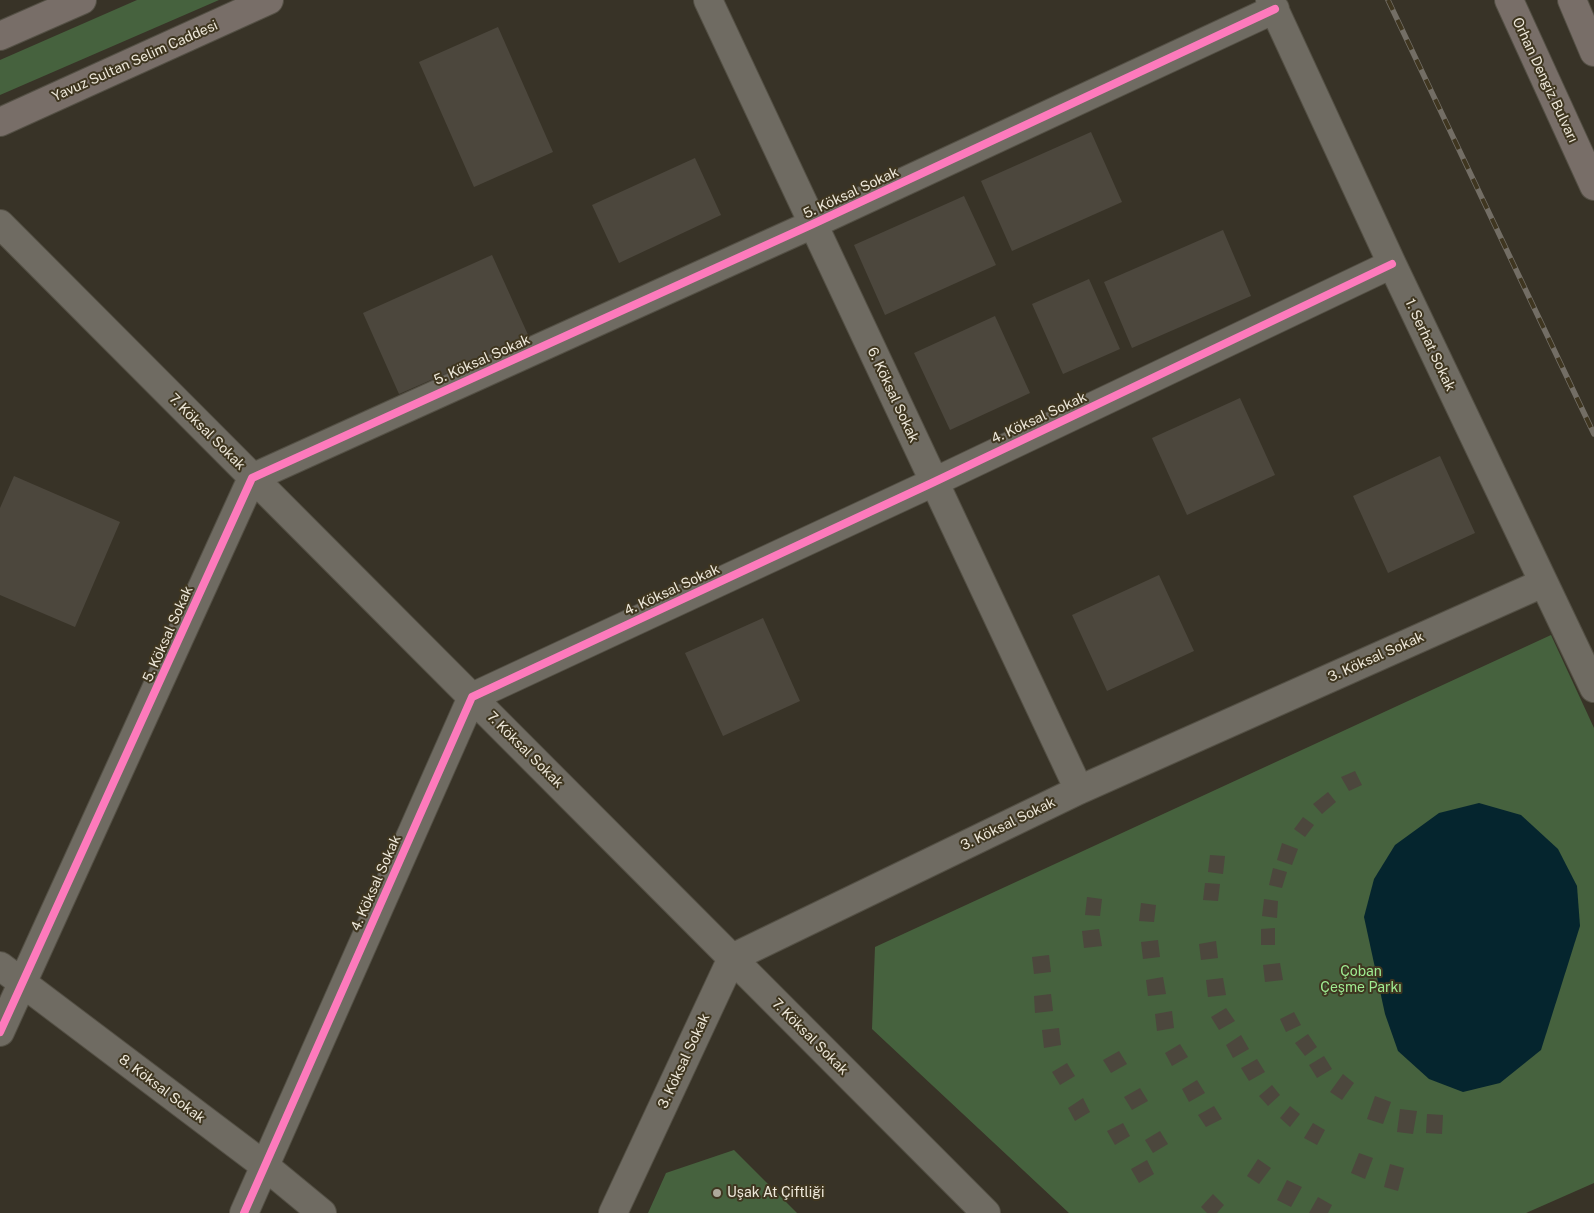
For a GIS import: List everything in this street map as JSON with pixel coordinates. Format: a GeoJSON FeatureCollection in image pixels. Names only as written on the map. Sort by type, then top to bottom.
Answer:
{"type":"FeatureCollection","features":[{"type":"Feature","properties":{"kind":"main road","name":"Yavuz Sultan Selim Caddesi"},"geometry":{"type":"LineString","coordinates":[[0,122],[269,0]]}},
{"type":"Feature","properties":{"kind":"main road","name":"Orhan Dengiz Bulvarı"},"geometry":{"type":"LineString","coordinates":[[1509,0],[1594,186]]}},
{"type":"Feature","properties":{"kind":"main road"},"geometry":{"type":"LineString","coordinates":[[1572,0],[1594,52]]}},
{"type":"Feature","properties":{"kind":"main road"},"geometry":{"type":"LineString","coordinates":[[0,36],[66,4]]}},
{"type":"Feature","properties":{"kind":"street","name":"6. Köksal Sokak"},"geometry":{"type":"LineString","coordinates":[[708,0],[1079,790]]}},
{"type":"Feature","properties":{"kind":"street","name":"5. Köksal Sokak"},"geometry":{"type":"LineString","coordinates":[[0,1032],[252,478],[813,224],[1273,4]]}},
{"type":"Feature","properties":{"kind":"street","name":"1. Serhat Sokak"},"geometry":{"type":"LineString","coordinates":[[1273,4],[1392,264],[1594,688]]}},
{"type":"Feature","properties":{"kind":"street","name":"7. Köksal Sokak"},"geometry":{"type":"LineString","coordinates":[[0,224],[986,1213]]}},
{"type":"Feature","properties":{"kind":"street","name":"4. Köksal Sokak"},"geometry":{"type":"LineString","coordinates":[[244,1213],[472,697],[934,482],[1392,264]]}},
{"type":"Feature","properties":{"kind":"street","name":"3. Köksal Sokak"},"geometry":{"type":"LineString","coordinates":[[613,1213],[732,958],[1079,790],[1543,583]]}},
{"type":"Feature","properties":{"kind":"street","name":"8. Köksal Sokak"},"geometry":{"type":"LineString","coordinates":[[0,966],[265,1166],[322,1213]]}},
{"type":"Feature","properties":{"kind":"green space"},"geometry":{"type":"Polygon","coordinates":[[[137,0],[219,0],[0,95],[0,60],[137,0]]]}},
{"type":"Feature","properties":{"kind":"green space","name":"Çoban Çeşme Parkı"},"geometry":{"type":"Polygon","coordinates":[[[1551,635],[1594,728],[1594,1183],[1526,1213],[1069,1213],[872,1029],[875,947],[1551,635]]]}},
{"type":"Feature","properties":{"kind":"green space","name":"Uşak At Çiftliği"},"geometry":{"type":"Polygon","coordinates":[[[734,1150],[797,1213],[648,1213],[666,1173],[734,1150]]]}},
{"type":"Feature","properties":{"kind":"water"},"geometry":{"type":"Polygon","coordinates":[[[1479,803],[1521,815],[1558,849],[1577,886],[1580,926],[1541,1050],[1500,1083],[1463,1092],[1429,1079],[1398,1051],[1385,1014],[1364,917],[1374,879],[1395,845],[1439,813],[1479,803]]]}},
{"type":"Feature","properties":{"kind":"building"},"geometry":{"type":"Polygon","coordinates":[[[498,27],[553,152],[474,187],[419,62],[498,27]]]}},
{"type":"Feature","properties":{"kind":"building"},"geometry":{"type":"Polygon","coordinates":[[[1091,132],[1122,202],[1012,251],[981,181],[1091,132]]]}},
{"type":"Feature","properties":{"kind":"building"},"geometry":{"type":"Polygon","coordinates":[[[695,158],[721,215],[619,263],[592,205],[695,158]]]}},
{"type":"Feature","properties":{"kind":"building"},"geometry":{"type":"Polygon","coordinates":[[[964,196],[996,265],[885,315],[854,245],[964,196]]]}},
{"type":"Feature","properties":{"kind":"building"},"geometry":{"type":"Polygon","coordinates":[[[1223,230],[1251,296],[1132,348],[1104,282],[1223,230]]]}},
{"type":"Feature","properties":{"kind":"building"},"geometry":{"type":"Polygon","coordinates":[[[492,255],[529,337],[399,394],[363,313],[492,255]]]}},
{"type":"Feature","properties":{"kind":"building"},"geometry":{"type":"Polygon","coordinates":[[[1089,279],[1120,349],[1063,374],[1032,304],[1089,279]]]}},
{"type":"Feature","properties":{"kind":"building"},"geometry":{"type":"Polygon","coordinates":[[[995,316],[1030,393],[950,430],[914,353],[995,316]]]}},
{"type":"Feature","properties":{"kind":"building"},"geometry":{"type":"Polygon","coordinates":[[[1240,398],[1275,475],[1187,515],[1152,438],[1240,398]]]}},
{"type":"Feature","properties":{"kind":"building"},"geometry":{"type":"Polygon","coordinates":[[[1440,456],[1475,533],[1388,573],[1353,496],[1440,456]]]}},
{"type":"Feature","properties":{"kind":"building"},"geometry":{"type":"Polygon","coordinates":[[[14,476],[120,522],[75,627],[0,595],[0,508],[14,476]]]}},
{"type":"Feature","properties":{"kind":"building"},"geometry":{"type":"Polygon","coordinates":[[[1159,575],[1194,651],[1107,691],[1072,615],[1159,575]]]}},
{"type":"Feature","properties":{"kind":"building"},"geometry":{"type":"Polygon","coordinates":[[[763,618],[800,701],[723,736],[685,653],[763,618]]]}},
{"type":"Feature","properties":{"kind":"building"},"geometry":{"type":"Polygon","coordinates":[[[1355,771],[1362,785],[1349,791],[1341,777],[1355,771]]]}},
{"type":"Feature","properties":{"kind":"building"},"geometry":{"type":"Polygon","coordinates":[[[1328,792],[1336,802],[1322,814],[1313,804],[1328,792]]]}},
{"type":"Feature","properties":{"kind":"building"},"geometry":{"type":"Polygon","coordinates":[[[1303,817],[1314,825],[1305,837],[1294,829],[1303,817]]]}},
{"type":"Feature","properties":{"kind":"building"},"geometry":{"type":"Polygon","coordinates":[[[1282,843],[1298,849],[1292,865],[1277,860],[1282,843]]]}},
{"type":"Feature","properties":{"kind":"building"},"geometry":{"type":"Polygon","coordinates":[[[1210,855],[1225,856],[1223,874],[1208,872],[1210,855]]]}},
{"type":"Feature","properties":{"kind":"building"},"geometry":{"type":"Polygon","coordinates":[[[1273,868],[1287,872],[1282,888],[1269,885],[1273,868]]]}},
{"type":"Feature","properties":{"kind":"building"},"geometry":{"type":"Polygon","coordinates":[[[1205,883],[1220,884],[1218,901],[1203,900],[1205,883]]]}},
{"type":"Feature","properties":{"kind":"building"},"geometry":{"type":"Polygon","coordinates":[[[1087,897],[1102,899],[1100,916],[1085,915],[1087,897]]]}},
{"type":"Feature","properties":{"kind":"building"},"geometry":{"type":"Polygon","coordinates":[[[1264,899],[1278,901],[1277,918],[1262,916],[1264,899]]]}},
{"type":"Feature","properties":{"kind":"building"},"geometry":{"type":"Polygon","coordinates":[[[1141,903],[1156,905],[1154,922],[1139,921],[1141,903]]]}},
{"type":"Feature","properties":{"kind":"building"},"geometry":{"type":"Polygon","coordinates":[[[1275,928],[1275,945],[1261,945],[1261,929],[1275,928]]]}},
{"type":"Feature","properties":{"kind":"building"},"geometry":{"type":"Polygon","coordinates":[[[1099,929],[1102,946],[1084,948],[1082,931],[1099,929]]]}},
{"type":"Feature","properties":{"kind":"building"},"geometry":{"type":"Polygon","coordinates":[[[1158,940],[1160,957],[1143,959],[1141,942],[1158,940]]]}},
{"type":"Feature","properties":{"kind":"building"},"geometry":{"type":"Polygon","coordinates":[[[1216,941],[1218,958],[1201,960],[1199,944],[1216,941]]]}},
{"type":"Feature","properties":{"kind":"building"},"geometry":{"type":"Polygon","coordinates":[[[1049,955],[1051,972],[1034,974],[1032,957],[1049,955]]]}},
{"type":"Feature","properties":{"kind":"building"},"geometry":{"type":"Polygon","coordinates":[[[1280,963],[1283,980],[1265,982],[1263,965],[1280,963]]]}},
{"type":"Feature","properties":{"kind":"building"},"geometry":{"type":"Polygon","coordinates":[[[1163,977],[1166,994],[1148,996],[1146,980],[1163,977]]]}},
{"type":"Feature","properties":{"kind":"building"},"geometry":{"type":"Polygon","coordinates":[[[1223,978],[1226,995],[1208,997],[1206,980],[1223,978]]]}},
{"type":"Feature","properties":{"kind":"building"},"geometry":{"type":"Polygon","coordinates":[[[1051,994],[1053,1011],[1035,1013],[1034,996],[1051,994]]]}},
{"type":"Feature","properties":{"kind":"building"},"geometry":{"type":"Polygon","coordinates":[[[1226,1008],[1235,1021],[1219,1030],[1211,1017],[1226,1008]]]}},
{"type":"Feature","properties":{"kind":"building"},"geometry":{"type":"Polygon","coordinates":[[[1172,1011],[1174,1028],[1157,1031],[1155,1014],[1172,1011]]]}},
{"type":"Feature","properties":{"kind":"building"},"geometry":{"type":"Polygon","coordinates":[[[1294,1012],[1301,1025],[1286,1032],[1280,1019],[1294,1012]]]}},
{"type":"Feature","properties":{"kind":"building"},"geometry":{"type":"Polygon","coordinates":[[[1059,1028],[1061,1045],[1044,1048],[1042,1030],[1059,1028]]]}},
{"type":"Feature","properties":{"kind":"building"},"geometry":{"type":"Polygon","coordinates":[[[1308,1034],[1317,1047],[1305,1056],[1295,1043],[1308,1034]]]}},
{"type":"Feature","properties":{"kind":"building"},"geometry":{"type":"Polygon","coordinates":[[[1241,1035],[1249,1049],[1233,1058],[1226,1045],[1241,1035]]]}},
{"type":"Feature","properties":{"kind":"building"},"geometry":{"type":"Polygon","coordinates":[[[1180,1044],[1188,1057],[1172,1066],[1165,1053],[1180,1044]]]}},
{"type":"Feature","properties":{"kind":"building"},"geometry":{"type":"Polygon","coordinates":[[[1119,1051],[1127,1064],[1111,1073],[1103,1060],[1119,1051]]]}},
{"type":"Feature","properties":{"kind":"building"},"geometry":{"type":"Polygon","coordinates":[[[1324,1056],[1332,1069],[1317,1078],[1309,1065],[1324,1056]]]}},
{"type":"Feature","properties":{"kind":"building"},"geometry":{"type":"Polygon","coordinates":[[[1257,1059],[1265,1072],[1249,1081],[1241,1068],[1257,1059]]]}},
{"type":"Feature","properties":{"kind":"building"},"geometry":{"type":"Polygon","coordinates":[[[1067,1063],[1075,1076],[1060,1085],[1052,1072],[1067,1063]]]}},
{"type":"Feature","properties":{"kind":"building"},"geometry":{"type":"Polygon","coordinates":[[[1343,1074],[1354,1083],[1342,1100],[1330,1092],[1343,1074]]]}},
{"type":"Feature","properties":{"kind":"building"},"geometry":{"type":"Polygon","coordinates":[[[1197,1080],[1205,1093],[1189,1102],[1182,1089],[1197,1080]]]}},
{"type":"Feature","properties":{"kind":"building"},"geometry":{"type":"Polygon","coordinates":[[[1272,1085],[1280,1095],[1268,1106],[1259,1096],[1272,1085]]]}},
{"type":"Feature","properties":{"kind":"building"},"geometry":{"type":"Polygon","coordinates":[[[1140,1088],[1148,1101],[1132,1110],[1124,1097],[1140,1088]]]}},
{"type":"Feature","properties":{"kind":"building"},"geometry":{"type":"Polygon","coordinates":[[[1375,1096],[1391,1102],[1383,1124],[1367,1119],[1375,1096]]]}},
{"type":"Feature","properties":{"kind":"building"},"geometry":{"type":"Polygon","coordinates":[[[1083,1098],[1090,1112],[1075,1121],[1068,1108],[1083,1098]]]}},
{"type":"Feature","properties":{"kind":"building"},"geometry":{"type":"Polygon","coordinates":[[[1214,1106],[1222,1119],[1206,1127],[1198,1115],[1214,1106]]]}},
{"type":"Feature","properties":{"kind":"building"},"geometry":{"type":"Polygon","coordinates":[[[1290,1106],[1300,1114],[1290,1127],[1280,1118],[1290,1106]]]}},
{"type":"Feature","properties":{"kind":"building"},"geometry":{"type":"Polygon","coordinates":[[[1400,1109],[1417,1111],[1413,1134],[1397,1132],[1400,1109]]]}},
{"type":"Feature","properties":{"kind":"building"},"geometry":{"type":"Polygon","coordinates":[[[1427,1114],[1443,1115],[1442,1134],[1426,1133],[1427,1114]]]}},
{"type":"Feature","properties":{"kind":"building"},"geometry":{"type":"Polygon","coordinates":[[[1123,1123],[1130,1136],[1115,1145],[1107,1131],[1123,1123]]]}},
{"type":"Feature","properties":{"kind":"building"},"geometry":{"type":"Polygon","coordinates":[[[1313,1123],[1325,1130],[1317,1145],[1304,1138],[1313,1123]]]}},
{"type":"Feature","properties":{"kind":"building"},"geometry":{"type":"Polygon","coordinates":[[[1160,1131],[1168,1144],[1153,1153],[1145,1140],[1160,1131]]]}},
{"type":"Feature","properties":{"kind":"building"},"geometry":{"type":"Polygon","coordinates":[[[1359,1153],[1373,1158],[1365,1179],[1351,1173],[1359,1153]]]}},
{"type":"Feature","properties":{"kind":"building"},"geometry":{"type":"Polygon","coordinates":[[[1258,1159],[1271,1168],[1259,1184],[1247,1176],[1258,1159]]]}},
{"type":"Feature","properties":{"kind":"building"},"geometry":{"type":"Polygon","coordinates":[[[1147,1160],[1154,1174],[1139,1183],[1131,1169],[1147,1160]]]}},
{"type":"Feature","properties":{"kind":"building"},"geometry":{"type":"Polygon","coordinates":[[[1390,1164],[1404,1168],[1398,1191],[1384,1187],[1390,1164]]]}},
{"type":"Feature","properties":{"kind":"building"},"geometry":{"type":"Polygon","coordinates":[[[1287,1180],[1302,1187],[1291,1207],[1277,1200],[1287,1180]]]}},
{"type":"Feature","properties":{"kind":"building"},"geometry":{"type":"Polygon","coordinates":[[[1213,1194],[1224,1205],[1217,1213],[1207,1213],[1201,1207],[1213,1194]]]}},
{"type":"Feature","properties":{"kind":"building"},"geometry":{"type":"Polygon","coordinates":[[[1318,1197],[1332,1205],[1328,1213],[1309,1213],[1318,1197]]]}},
{"type":"Feature","properties":{"kind":"railway"},"geometry":{"type":"LineString","coordinates":[[1388,0],[1594,434]]}},
{"type":"Feature","properties":{"kind":"cycle path"},"geometry":{"type":"LineString","coordinates":[[0,1032],[252,478],[813,224],[1275,9]]}},
{"type":"Feature","properties":{"kind":"cycle path"},"geometry":{"type":"LineString","coordinates":[[244,1213],[472,697],[934,482],[1392,264]]}},
{"type":"Feature","properties":{"kind":"place","name":"Uşak At Çiftliği"},"geometry":{"type":"Point","coordinates":[717,1193]}}]}
